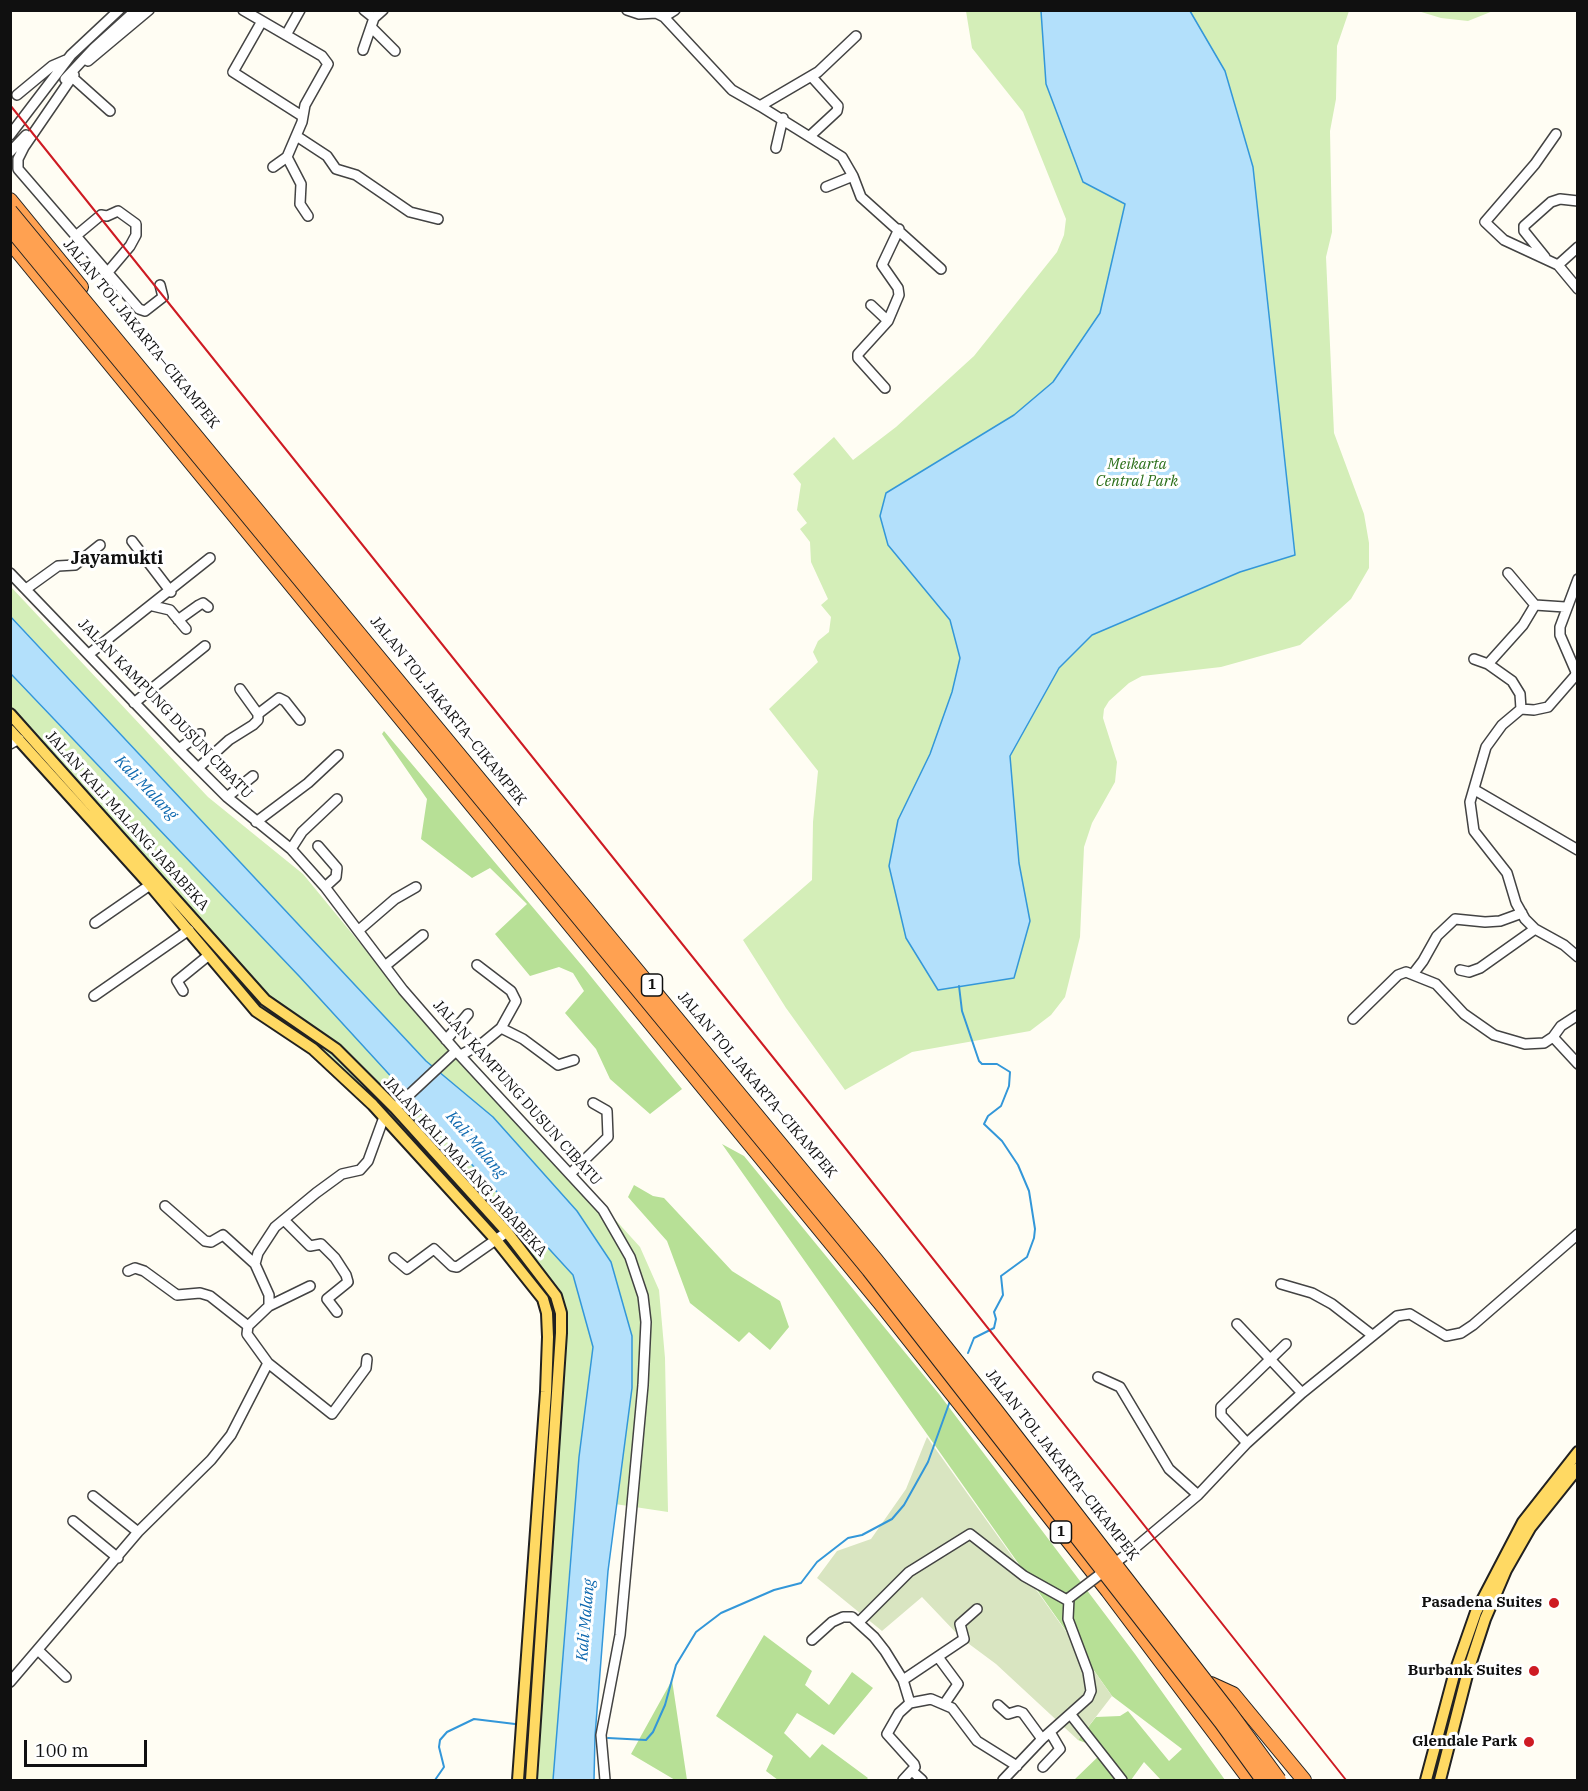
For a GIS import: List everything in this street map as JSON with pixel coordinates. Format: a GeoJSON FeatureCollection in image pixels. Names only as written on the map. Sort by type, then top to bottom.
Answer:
{"type":"FeatureCollection","features":[{"type":"Feature","properties":{"kind":"highway","name":"JALAN TOL JAKARTA–CIKAMPEK"},"geometry":{"type":"LineString","coordinates":[[10,200],[519,824],[894,1277],[1211,1684],[1280,1780]]}},
{"type":"Feature","properties":{"kind":"highway","name":"1"},"geometry":{"type":"LineString","coordinates":[[10,212],[876,1260],[1059,1491],[1280,1780]]}},
{"type":"Feature","properties":{"kind":"highway","name":"1"},"geometry":{"type":"LineString","coordinates":[[10,228],[869,1270],[1177,1665],[1263,1780]]}},
{"type":"Feature","properties":{"kind":"highway","name":"1"},"geometry":{"type":"LineString","coordinates":[[10,242],[527,869],[953,1394],[1166,1667],[1250,1780]]}},
{"type":"Feature","properties":{"kind":"highway"},"geometry":{"type":"LineString","coordinates":[[1166,1667],[1240,1780]]}},
{"type":"Feature","properties":{"kind":"highway"},"geometry":{"type":"LineString","coordinates":[[1211,1684],[1233,1694],[1304,1780]]}},
{"type":"Feature","properties":{"kind":"main road","name":"JALAN KALI MALANG JABABEKA"},"geometry":{"type":"LineString","coordinates":[[10,714],[265,1000],[336,1049],[395,1108],[507,1232],[552,1288],[561,1313],[531,1780]]}},
{"type":"Feature","properties":{"kind":"main road","name":"JALAN KALI MALANG JABABEKA"},"geometry":{"type":"LineString","coordinates":[[10,730],[15,742],[150,885],[210,955],[232,986],[256,1011],[313,1049],[384,1117],[496,1240],[534,1284],[543,1299],[547,1313],[546,1392],[518,1780]]}},
{"type":"Feature","properties":{"kind":"main road"},"geometry":{"type":"LineString","coordinates":[[232,986],[244,976]]}},
{"type":"Feature","properties":{"kind":"main road"},"geometry":{"type":"LineString","coordinates":[[428,1164],[438,1155]]}},
{"type":"Feature","properties":{"kind":"main road"},"geometry":{"type":"LineString","coordinates":[[1426,1780],[1454,1675],[1476,1612],[1523,1522],[1578,1452]]}},
{"type":"Feature","properties":{"kind":"main road"},"geometry":{"type":"LineString","coordinates":[[1440,1780],[1468,1671],[1485,1619],[1506,1570],[1530,1528],[1578,1468]]}},
{"type":"Feature","properties":{"kind":"street"},"geometry":{"type":"LineString","coordinates":[[10,135],[66,60],[119,10]]}},
{"type":"Feature","properties":{"kind":"street"},"geometry":{"type":"LineString","coordinates":[[12,151],[73,68],[136,10]]}},
{"type":"Feature","properties":{"kind":"street"},"geometry":{"type":"LineString","coordinates":[[149,10],[72,77],[36,128],[17,162],[18,169],[141,310],[164,297],[160,285]]}},
{"type":"Feature","properties":{"kind":"street"},"geometry":{"type":"LineString","coordinates":[[243,10],[322,56],[328,64],[304,105],[298,136],[287,158],[273,167]]}},
{"type":"Feature","properties":{"kind":"street"},"geometry":{"type":"LineString","coordinates":[[286,35],[300,10]]}},
{"type":"Feature","properties":{"kind":"street"},"geometry":{"type":"LineString","coordinates":[[364,10],[395,51]]}},
{"type":"Feature","properties":{"kind":"street"},"geometry":{"type":"LineString","coordinates":[[363,50],[373,23],[383,10]]}},
{"type":"Feature","properties":{"kind":"street"},"geometry":{"type":"LineString","coordinates":[[627,10],[639,14],[659,14],[675,10]]}},
{"type":"Feature","properties":{"kind":"street"},"geometry":{"type":"LineString","coordinates":[[659,14],[732,90],[783,118],[842,157],[853,176],[861,198],[941,268]]}},
{"type":"Feature","properties":{"kind":"street"},"geometry":{"type":"LineString","coordinates":[[262,21],[233,72],[302,116]]}},
{"type":"Feature","properties":{"kind":"street"},"geometry":{"type":"LineString","coordinates":[[760,106],[811,76],[835,58],[856,36]]}},
{"type":"Feature","properties":{"kind":"street"},"geometry":{"type":"LineString","coordinates":[[17,95],[52,66],[66,60]]}},
{"type":"Feature","properties":{"kind":"street"},"geometry":{"type":"LineString","coordinates":[[810,136],[837,111],[838,106],[811,76]]}},
{"type":"Feature","properties":{"kind":"street"},"geometry":{"type":"LineString","coordinates":[[72,77],[110,111]]}},
{"type":"Feature","properties":{"kind":"street"},"geometry":{"type":"LineString","coordinates":[[776,148],[783,118]]}},
{"type":"Feature","properties":{"kind":"street"},"geometry":{"type":"LineString","coordinates":[[1556,134],[1535,164],[1485,222],[1504,240],[1558,264],[1578,289]]}},
{"type":"Feature","properties":{"kind":"street"},"geometry":{"type":"LineString","coordinates":[[298,136],[327,156],[336,169],[356,174],[410,212],[438,219]]}},
{"type":"Feature","properties":{"kind":"street"},"geometry":{"type":"LineString","coordinates":[[287,158],[301,184],[300,204],[308,216]]}},
{"type":"Feature","properties":{"kind":"street"},"geometry":{"type":"LineString","coordinates":[[826,187],[853,176]]}},
{"type":"Feature","properties":{"kind":"street"},"geometry":{"type":"LineString","coordinates":[[1547,259],[1524,231],[1524,226],[1551,202],[1560,199],[1578,201]]}},
{"type":"Feature","properties":{"kind":"street"},"geometry":{"type":"LineString","coordinates":[[77,235],[101,215],[108,216],[118,211],[136,224],[136,235],[130,246],[108,272]]}},
{"type":"Feature","properties":{"kind":"street"},"geometry":{"type":"LineString","coordinates":[[885,388],[858,358],[858,354],[888,321],[900,291],[882,265],[899,229]]}},
{"type":"Feature","properties":{"kind":"street"},"geometry":{"type":"LineString","coordinates":[[1558,264],[1578,247]]}},
{"type":"Feature","properties":{"kind":"street"},"geometry":{"type":"LineString","coordinates":[[871,305],[888,321]]}},
{"type":"Feature","properties":{"kind":"street"},"geometry":{"type":"LineString","coordinates":[[132,541],[171,592]]}},
{"type":"Feature","properties":{"kind":"street"},"geometry":{"type":"LineString","coordinates":[[26,589],[58,566],[75,565],[100,544]]}},
{"type":"Feature","properties":{"kind":"street"},"geometry":{"type":"LineString","coordinates":[[89,654],[171,592],[210,558]]}},
{"type":"Feature","properties":{"kind":"street","name":"JALAN KAMPUNG DUSUN CIBATU"},"geometry":{"type":"LineString","coordinates":[[10,573],[227,797],[291,849],[325,887],[385,966],[458,1053],[603,1210],[630,1257],[643,1296],[646,1322],[643,1384],[620,1635],[602,1735],[605,1780]]}},
{"type":"Feature","properties":{"kind":"street"},"geometry":{"type":"LineString","coordinates":[[1508,573],[1535,605],[1565,607]]}},
{"type":"Feature","properties":{"kind":"street"},"geometry":{"type":"LineString","coordinates":[[1578,579],[1575,594],[1565,607],[1560,635],[1577,671],[1548,707],[1534,710],[1521,709],[1502,725],[1486,747],[1470,802],[1474,831],[1507,873],[1516,903],[1522,913],[1535,929],[1564,945],[1578,957]]}},
{"type":"Feature","properties":{"kind":"street"},"geometry":{"type":"LineString","coordinates":[[178,620],[199,604],[203,603],[208,607]]}},
{"type":"Feature","properties":{"kind":"street"},"geometry":{"type":"LineString","coordinates":[[1488,664],[1523,625],[1535,605]]}},
{"type":"Feature","properties":{"kind":"street"},"geometry":{"type":"LineString","coordinates":[[153,606],[170,610],[186,629]]}},
{"type":"Feature","properties":{"kind":"street"},"geometry":{"type":"LineString","coordinates":[[134,703],[205,646]]}},
{"type":"Feature","properties":{"kind":"street"},"geometry":{"type":"LineString","coordinates":[[1473,659],[1488,664],[1515,685],[1521,699],[1521,709]]}},
{"type":"Feature","properties":{"kind":"street"},"geometry":{"type":"LineString","coordinates":[[198,768],[229,740],[258,720],[258,714],[240,689]]}},
{"type":"Feature","properties":{"kind":"street"},"geometry":{"type":"LineString","coordinates":[[258,714],[282,698],[300,720]]}},
{"type":"Feature","properties":{"kind":"street"},"geometry":{"type":"LineString","coordinates":[[179,749],[200,734]]}},
{"type":"Feature","properties":{"kind":"street"},"geometry":{"type":"LineString","coordinates":[[256,822],[308,783],[338,755]]}},
{"type":"Feature","properties":{"kind":"street"},"geometry":{"type":"LineString","coordinates":[[227,797],[253,776]]}},
{"type":"Feature","properties":{"kind":"street"},"geometry":{"type":"LineString","coordinates":[[1475,790],[1578,850]]}},
{"type":"Feature","properties":{"kind":"street"},"geometry":{"type":"LineString","coordinates":[[291,849],[302,832],[337,799]]}},
{"type":"Feature","properties":{"kind":"street"},"geometry":{"type":"LineString","coordinates":[[318,846],[338,867],[336,877],[325,887]]}},
{"type":"Feature","properties":{"kind":"street"},"geometry":{"type":"LineString","coordinates":[[95,923],[150,885]]}},
{"type":"Feature","properties":{"kind":"street"},"geometry":{"type":"LineString","coordinates":[[359,930],[395,899],[416,887]]}},
{"type":"Feature","properties":{"kind":"street"},"geometry":{"type":"LineString","coordinates":[[1413,974],[1423,962],[1437,936],[1455,919],[1500,921],[1522,913]]}},
{"type":"Feature","properties":{"kind":"street"},"geometry":{"type":"LineString","coordinates":[[1460,970],[1469,972],[1480,968],[1535,929]]}},
{"type":"Feature","properties":{"kind":"street"},"geometry":{"type":"LineString","coordinates":[[93,996],[189,930]]}},
{"type":"Feature","properties":{"kind":"street"},"geometry":{"type":"LineString","coordinates":[[385,966],[423,935]]}},
{"type":"Feature","properties":{"kind":"street"},"geometry":{"type":"LineString","coordinates":[[183,991],[177,981],[210,955]]}},
{"type":"Feature","properties":{"kind":"street"},"geometry":{"type":"LineString","coordinates":[[395,1108],[436,1067],[458,1053],[484,1042],[501,1028],[516,1001],[515,995],[477,965]]}},
{"type":"Feature","properties":{"kind":"street"},"geometry":{"type":"LineString","coordinates":[[1353,1019],[1398,975],[1406,972],[1436,984],[1464,1014],[1494,1035],[1525,1044],[1544,1043],[1553,1037],[1561,1026],[1578,1015]]}},
{"type":"Feature","properties":{"kind":"street"},"geometry":{"type":"LineString","coordinates":[[447,1040],[468,1014]]}},
{"type":"Feature","properties":{"kind":"street"},"geometry":{"type":"LineString","coordinates":[[501,1028],[524,1039],[558,1065],[574,1060]]}},
{"type":"Feature","properties":{"kind":"street"},"geometry":{"type":"LineString","coordinates":[[1553,1037],[1578,1064]]}},
{"type":"Feature","properties":{"kind":"street"},"geometry":{"type":"LineString","coordinates":[[571,1173],[608,1137],[607,1111],[593,1103]]}},
{"type":"Feature","properties":{"kind":"street"},"geometry":{"type":"LineString","coordinates":[[255,1264],[266,1238],[284,1220],[342,1174],[360,1170],[368,1161],[384,1117]]}},
{"type":"Feature","properties":{"kind":"street"},"geometry":{"type":"LineString","coordinates":[[165,1206],[205,1240],[211,1242],[223,1235],[255,1264],[269,1295],[269,1306]]}},
{"type":"Feature","properties":{"kind":"street"},"geometry":{"type":"LineString","coordinates":[[284,1220],[310,1246],[321,1244],[335,1258],[346,1275],[348,1282],[327,1299],[337,1312]]}},
{"type":"Feature","properties":{"kind":"street"},"geometry":{"type":"LineString","coordinates":[[394,1258],[407,1269],[434,1249],[454,1268],[507,1232]]}},
{"type":"Feature","properties":{"kind":"street"},"geometry":{"type":"LineString","coordinates":[[1068,1599],[1136,1547],[1198,1495],[1247,1443],[1302,1393],[1397,1316],[1406,1313],[1440,1334],[1452,1336],[1461,1333],[1578,1234]]}},
{"type":"Feature","properties":{"kind":"street"},"geometry":{"type":"LineString","coordinates":[[128,1271],[135,1269],[144,1271],[177,1295],[207,1294],[248,1326]]}},
{"type":"Feature","properties":{"kind":"street"},"geometry":{"type":"LineString","coordinates":[[1281,1284],[1312,1293],[1332,1304],[1372,1335]]}},
{"type":"Feature","properties":{"kind":"street"},"geometry":{"type":"LineString","coordinates":[[310,1286],[269,1306],[248,1326],[248,1337],[268,1363],[332,1414],[366,1368],[367,1359]]}},
{"type":"Feature","properties":{"kind":"street"},"geometry":{"type":"LineString","coordinates":[[1237,1324],[1302,1393]]}},
{"type":"Feature","properties":{"kind":"street"},"geometry":{"type":"LineString","coordinates":[[1247,1443],[1220,1411],[1268,1359],[1286,1344]]}},
{"type":"Feature","properties":{"kind":"street"},"geometry":{"type":"LineString","coordinates":[[10,1682],[39,1651],[138,1532],[221,1448],[268,1363]]}},
{"type":"Feature","properties":{"kind":"street"},"geometry":{"type":"LineString","coordinates":[[1098,1377],[1120,1387],[1168,1469],[1198,1495]]}},
{"type":"Feature","properties":{"kind":"street"},"geometry":{"type":"LineString","coordinates":[[93,1496],[138,1532]]}},
{"type":"Feature","properties":{"kind":"street"},"geometry":{"type":"LineString","coordinates":[[73,1521],[118,1558]]}},
{"type":"Feature","properties":{"kind":"street"},"geometry":{"type":"LineString","coordinates":[[859,1622],[909,1572],[970,1534],[1024,1576],[1068,1599]]}},
{"type":"Feature","properties":{"kind":"street"},"geometry":{"type":"LineString","coordinates":[[1009,1778],[1042,1739],[1071,1715],[1091,1691],[1088,1672],[1068,1619],[1068,1599]]}},
{"type":"Feature","properties":{"kind":"street"},"geometry":{"type":"LineString","coordinates":[[903,1680],[964,1639],[960,1624],[977,1609]]}},
{"type":"Feature","properties":{"kind":"street"},"geometry":{"type":"LineString","coordinates":[[813,1640],[838,1618],[852,1617],[885,1651],[903,1680],[910,1703]]}},
{"type":"Feature","properties":{"kind":"street"},"geometry":{"type":"LineString","coordinates":[[39,1651],[66,1677]]}},
{"type":"Feature","properties":{"kind":"street"},"geometry":{"type":"LineString","coordinates":[[938,1657],[958,1684],[945,1703]]}},
{"type":"Feature","properties":{"kind":"street"},"geometry":{"type":"LineString","coordinates":[[903,1780],[912,1771],[914,1764],[887,1734],[899,1713],[910,1703],[930,1699],[945,1703],[952,1708],[977,1741],[1017,1766]]}},
{"type":"Feature","properties":{"kind":"street"},"geometry":{"type":"LineString","coordinates":[[998,1705],[1008,1714],[1021,1712],[1042,1739]]}},
{"type":"Feature","properties":{"kind":"street"},"geometry":{"type":"LineString","coordinates":[[1071,1715],[1117,1779]]}},
{"type":"Feature","properties":{"kind":"street"},"geometry":{"type":"LineString","coordinates":[[1043,1767],[1060,1749],[1050,1732]]}},
{"type":"Feature","properties":{"kind":"street"},"geometry":{"type":"LineString","coordinates":[[912,1771],[922,1780]]}},
{"type":"Feature","properties":{"kind":"green space","name":"Meikarta Central Park"},"geometry":{"type":"Polygon","coordinates":[[[966,11],[1349,11],[1337,46],[1336,99],[1330,131],[1332,232],[1326,257],[1334,433],[1364,514],[1369,543],[1369,568],[1351,599],[1300,645],[1221,667],[1142,676],[1129,683],[1109,701],[1104,709],[1103,718],[1117,762],[1115,782],[1092,823],[1084,847],[1080,937],[1065,997],[1051,1015],[1030,1031],[912,1052],[845,1090],[786,1008],[743,940],[812,880],[813,822],[818,771],[769,709],[818,662],[813,652],[818,641],[829,632],[831,617],[821,605],[828,599],[811,562],[810,542],[800,529],[807,523],[797,510],[801,484],[793,474],[834,437],[853,460],[896,427],[974,356],[1057,252],[1064,235],[1066,219],[1023,112],[972,48],[966,11]]]}},
{"type":"Feature","properties":{"kind":"green space"},"geometry":{"type":"Polygon","coordinates":[[[1418,11],[1493,11],[1468,21],[1441,18],[1418,11]]]}},
{"type":"Feature","properties":{"kind":"green space"},"geometry":{"type":"Polygon","coordinates":[[[11,587],[208,797],[303,874],[429,1027],[574,1174],[640,1247],[659,1290],[665,1358],[668,1512],[615,1504],[611,1262],[577,1211],[493,1117],[426,1061],[11,616],[11,587]]]}},
{"type":"Feature","properties":{"kind":"green space"},"geometry":{"type":"Polygon","coordinates":[[[10,674],[299,976],[573,1275],[593,1347],[571,1548],[553,1780],[519,1780],[547,1313],[496,1240],[313,1049],[256,1011],[11,730],[10,674]]]}},
{"type":"Feature","properties":{"kind":"green space"},"geometry":{"type":"Polygon","coordinates":[[[384,731],[584,968],[682,1089],[650,1114],[610,1079],[596,1049],[565,1013],[584,991],[573,973],[559,967],[530,976],[495,934],[527,904],[490,868],[472,878],[421,839],[427,799],[382,734],[384,731]]]}},
{"type":"Feature","properties":{"kind":"green space"},"geometry":{"type":"Polygon","coordinates":[[[722,1144],[744,1156],[939,1394],[1135,1654],[1225,1780],[1161,1780],[1144,1762],[1131,1780],[1074,1780],[1105,1750],[1078,1740],[1096,1717],[1120,1716],[1128,1711],[1169,1761],[1182,1749],[1112,1696],[722,1144]]]}},
{"type":"Feature","properties":{"kind":"green space"},"geometry":{"type":"Polygon","coordinates":[[[634,1185],[653,1196],[664,1198],[732,1271],[780,1301],[789,1327],[770,1350],[749,1332],[739,1342],[690,1303],[667,1241],[628,1197],[634,1185]]]}},
{"type":"Feature","properties":{"kind":"green space"},"geometry":{"type":"Polygon","coordinates":[[[927,1437],[1112,1696],[1078,1740],[996,1664],[961,1638],[922,1597],[882,1631],[817,1578],[837,1551],[871,1539],[906,1489],[927,1437]]]}},
{"type":"Feature","properties":{"kind":"green space"},"geometry":{"type":"Polygon","coordinates":[[[764,1635],[812,1671],[805,1685],[829,1705],[852,1672],[873,1688],[834,1735],[797,1713],[784,1733],[810,1758],[822,1744],[868,1778],[866,1780],[778,1780],[766,1771],[773,1756],[716,1716],[764,1635]]]}},
{"type":"Feature","properties":{"kind":"green space"},"geometry":{"type":"Polygon","coordinates":[[[672,1680],[687,1780],[675,1780],[631,1754],[672,1680]]]}},
{"type":"Feature","properties":{"kind":"water"},"geometry":{"type":"Polygon","coordinates":[[[1041,11],[1190,11],[1225,71],[1253,167],[1295,555],[1240,572],[1092,635],[1059,668],[1010,756],[1019,863],[1030,921],[1014,978],[938,990],[906,938],[889,866],[898,820],[930,754],[952,692],[960,658],[950,620],[888,545],[880,516],[886,493],[1014,415],[1053,382],[1100,313],[1125,204],[1083,182],[1046,84],[1041,11]]]}},
{"type":"Feature","properties":{"kind":"water","name":"Kali Malang"},"geometry":{"type":"Polygon","coordinates":[[[10,616],[426,1061],[493,1117],[577,1211],[611,1262],[632,1336],[632,1388],[608,1571],[595,1736],[594,1780],[553,1780],[579,1457],[593,1347],[573,1275],[299,976],[11,674],[10,616]]]}},
{"type":"Feature","properties":{"kind":"waterway"},"geometry":{"type":"LineString","coordinates":[[959,986],[962,1011],[979,1061],[982,1064],[997,1064],[1010,1072],[1009,1086],[1001,1106],[988,1116],[984,1124],[1002,1141],[1018,1165],[1029,1191],[1035,1229],[1027,1257],[1001,1276],[1003,1295],[994,1312],[996,1319],[994,1328],[974,1338],[968,1353]]}},
{"type":"Feature","properties":{"kind":"waterway"},"geometry":{"type":"LineString","coordinates":[[608,1738],[646,1740],[653,1732],[665,1705],[676,1665],[696,1632],[721,1613],[774,1590],[801,1583],[817,1562],[848,1538],[862,1535],[892,1519],[904,1505],[928,1462],[950,1401]]}},
{"type":"Feature","properties":{"kind":"waterway"},"geometry":{"type":"LineString","coordinates":[[435,1780],[444,1767],[439,1747],[440,1740],[447,1732],[474,1719],[515,1724]]}},
{"type":"Feature","properties":{"kind":"railway"},"geometry":{"type":"LineString","coordinates":[[10,105],[804,1096],[1346,1780]]}},
{"type":"Feature","properties":{"kind":"place","name":"Pasadena Suites"},"geometry":{"type":"Point","coordinates":[1554,1603]}},
{"type":"Feature","properties":{"kind":"place","name":"Burbank Suites"},"geometry":{"type":"Point","coordinates":[1534,1671]}},
{"type":"Feature","properties":{"kind":"place","name":"Glendale Park"},"geometry":{"type":"Point","coordinates":[1529,1742]}},
{"type":"Feature","properties":{"kind":"district","name":"Jayamukti"},"geometry":{"type":"Point","coordinates":[117,559]}}]}
